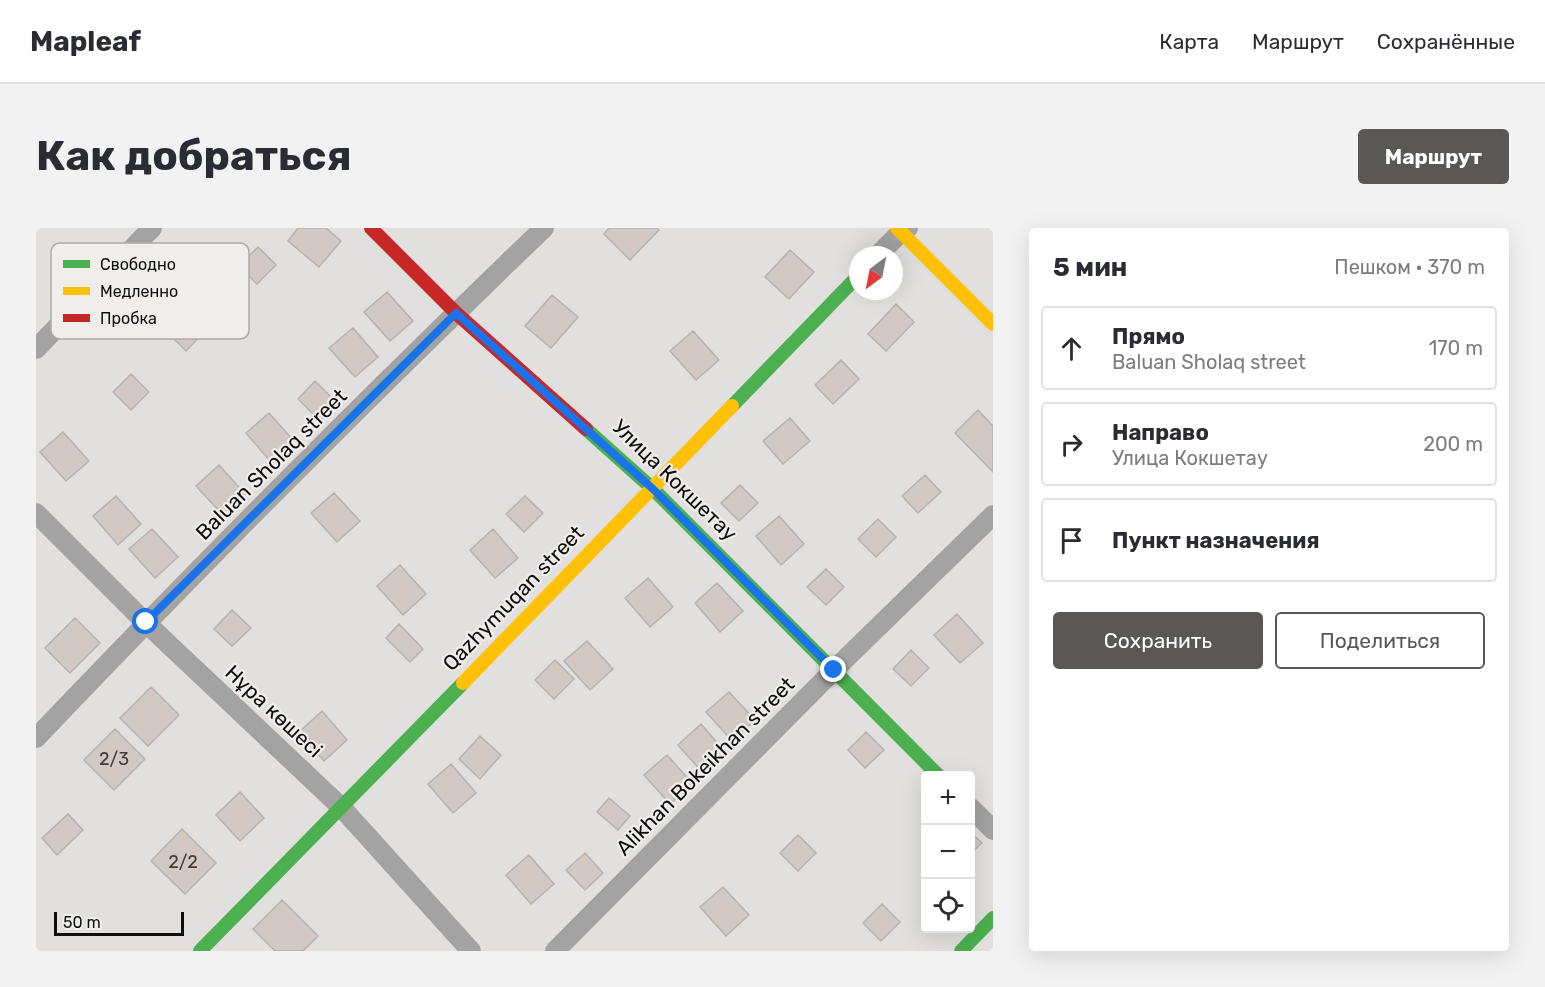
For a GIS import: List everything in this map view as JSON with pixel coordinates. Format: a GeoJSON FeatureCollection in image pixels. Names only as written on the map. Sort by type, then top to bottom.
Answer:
{"type":"FeatureCollection","features":[{"type":"Feature","properties":{"kind":"street"},"geometry":{"type":"LineString","coordinates":[[138,243],[152,228]]}},
{"type":"Feature","properties":{"kind":"street","name":"Улица Кокшетау"},"geometry":{"type":"LineString","coordinates":[[371,228],[456,313],[653,489],[934,771]]}},
{"type":"Feature","properties":{"kind":"street","name":"Baluan Sholaq street"},"geometry":{"type":"LineString","coordinates":[[36,738],[146,622],[544,228]]}},
{"type":"Feature","properties":{"kind":"street"},"geometry":{"type":"LineString","coordinates":[[886,246],[902,229],[993,324]]}},
{"type":"Feature","properties":{"kind":"street","name":"Qazhymuqan street"},"geometry":{"type":"LineString","coordinates":[[200,951],[342,808],[849,285]]}},
{"type":"Feature","properties":{"kind":"street"},"geometry":{"type":"LineString","coordinates":[[36,349],[51,333]]}},
{"type":"Feature","properties":{"kind":"street","name":"Нұра көшесі"},"geometry":{"type":"LineString","coordinates":[[36,513],[146,622],[342,808],[471,951]]}},
{"type":"Feature","properties":{"kind":"street","name":"Alikhan Bokeikhan street"},"geometry":{"type":"LineString","coordinates":[[555,951],[834,670],[993,515]]}},
{"type":"Feature","properties":{"kind":"street"},"geometry":{"type":"LineString","coordinates":[[975,812],[993,830]]}},
{"type":"Feature","properties":{"kind":"street"},"geometry":{"type":"LineString","coordinates":[[961,951],[993,918]]}},
{"type":"Feature","properties":{"kind":"building"},"geometry":{"type":"Polygon","coordinates":[[[298,228],[326,228],[341,241],[319,267],[288,241],[298,228]]]}},
{"type":"Feature","properties":{"kind":"building"},"geometry":{"type":"Polygon","coordinates":[[[609,228],[657,228],[659,230],[630,260],[604,234],[609,228]]]}},
{"type":"Feature","properties":{"kind":"building"},"geometry":{"type":"Polygon","coordinates":[[[258,247],[276,265],[257,284],[249,276],[249,256],[258,247]]]}},
{"type":"Feature","properties":{"kind":"building"},"geometry":{"type":"Polygon","coordinates":[[[790,250],[814,272],[789,299],[765,277],[790,250]]]}},
{"type":"Feature","properties":{"kind":"building"},"geometry":{"type":"Polygon","coordinates":[[[387,292],[413,321],[390,341],[364,312],[387,292]]]}},
{"type":"Feature","properties":{"kind":"building"},"geometry":{"type":"Polygon","coordinates":[[[552,295],[578,317],[551,348],[525,326],[552,295]]]}},
{"type":"Feature","properties":{"kind":"building"},"geometry":{"type":"Polygon","coordinates":[[[896,304],[914,322],[886,351],[868,334],[896,304]]]}},
{"type":"Feature","properties":{"kind":"building"},"geometry":{"type":"Polygon","coordinates":[[[353,328],[378,357],[355,377],[329,348],[353,328]]]}},
{"type":"Feature","properties":{"kind":"building"},"geometry":{"type":"Polygon","coordinates":[[[693,331],[719,360],[696,380],[670,351],[693,331]]]}},
{"type":"Feature","properties":{"kind":"building"},"geometry":{"type":"Polygon","coordinates":[[[174,339],[198,339],[186,351],[174,339]]]}},
{"type":"Feature","properties":{"kind":"building"},"geometry":{"type":"Polygon","coordinates":[[[841,360],[859,379],[833,404],[815,385],[841,360]]]}},
{"type":"Feature","properties":{"kind":"building"},"geometry":{"type":"Polygon","coordinates":[[[131,374],[149,392],[131,410],[113,392],[131,374]]]}},
{"type":"Feature","properties":{"kind":"building"},"geometry":{"type":"Polygon","coordinates":[[[315,381],[337,403],[320,421],[298,399],[315,381]]]}},
{"type":"Feature","properties":{"kind":"building"},"geometry":{"type":"Polygon","coordinates":[[[978,410],[993,426],[993,472],[955,433],[978,410]]]}},
{"type":"Feature","properties":{"kind":"building"},"geometry":{"type":"Polygon","coordinates":[[[269,413],[294,441],[271,462],[246,433],[269,413]]]}},
{"type":"Feature","properties":{"kind":"building"},"geometry":{"type":"Polygon","coordinates":[[[790,418],[810,441],[783,464],[763,441],[790,418]]]}},
{"type":"Feature","properties":{"kind":"building"},"geometry":{"type":"Polygon","coordinates":[[[63,432],[89,461],[66,481],[40,452],[63,432]]]}},
{"type":"Feature","properties":{"kind":"building"},"geometry":{"type":"Polygon","coordinates":[[[219,465],[245,494],[222,514],[196,486],[219,465]]]}},
{"type":"Feature","properties":{"kind":"building"},"geometry":{"type":"Polygon","coordinates":[[[925,475],[941,492],[918,513],[902,496],[925,475]]]}},
{"type":"Feature","properties":{"kind":"building"},"geometry":{"type":"Polygon","coordinates":[[[740,485],[758,503],[739,521],[721,503],[740,485]]]}},
{"type":"Feature","properties":{"kind":"building"},"geometry":{"type":"Polygon","coordinates":[[[334,493],[360,521],[337,542],[311,513],[334,493]]]}},
{"type":"Feature","properties":{"kind":"building"},"geometry":{"type":"Polygon","coordinates":[[[116,496],[141,524],[118,545],[93,516],[116,496]]]}},
{"type":"Feature","properties":{"kind":"building"},"geometry":{"type":"Polygon","coordinates":[[[525,496],[543,513],[524,532],[506,514],[525,496]]]}},
{"type":"Feature","properties":{"kind":"building"},"geometry":{"type":"Polygon","coordinates":[[[779,516],[804,544],[781,565],[756,536],[779,516]]]}},
{"type":"Feature","properties":{"kind":"building"},"geometry":{"type":"Polygon","coordinates":[[[878,519],[896,537],[876,557],[858,539],[878,519]]]}},
{"type":"Feature","properties":{"kind":"building"},"geometry":{"type":"Polygon","coordinates":[[[152,529],[178,557],[155,578],[129,549],[152,529]]]}},
{"type":"Feature","properties":{"kind":"building"},"geometry":{"type":"Polygon","coordinates":[[[493,529],[518,558],[495,578],[470,550],[493,529]]]}},
{"type":"Feature","properties":{"kind":"building"},"geometry":{"type":"Polygon","coordinates":[[[400,565],[426,594],[403,615],[377,586],[400,565]]]}},
{"type":"Feature","properties":{"kind":"building"},"geometry":{"type":"Polygon","coordinates":[[[826,569],[844,587],[826,605],[807,587],[826,569]]]}},
{"type":"Feature","properties":{"kind":"building"},"geometry":{"type":"Polygon","coordinates":[[[648,578],[673,607],[650,627],[625,598],[648,578]]]}},
{"type":"Feature","properties":{"kind":"building"},"geometry":{"type":"Polygon","coordinates":[[[717,583],[743,611],[720,632],[695,603],[717,583]]]}},
{"type":"Feature","properties":{"kind":"building"},"geometry":{"type":"Polygon","coordinates":[[[232,610],[251,628],[232,646],[214,629],[232,610]]]}},
{"type":"Feature","properties":{"kind":"building"},"geometry":{"type":"Polygon","coordinates":[[[957,614],[983,643],[960,663],[934,635],[957,614]]]}},
{"type":"Feature","properties":{"kind":"building"},"geometry":{"type":"Polygon","coordinates":[[[75,618],[100,643],[70,673],[45,648],[75,618]]]}},
{"type":"Feature","properties":{"kind":"building"},"geometry":{"type":"Polygon","coordinates":[[[399,624],[423,649],[410,662],[386,638],[399,624]]]}},
{"type":"Feature","properties":{"kind":"building"},"geometry":{"type":"Polygon","coordinates":[[[587,641],[613,669],[590,690],[564,661],[587,641]]]}},
{"type":"Feature","properties":{"kind":"building"},"geometry":{"type":"Polygon","coordinates":[[[911,650],[929,668],[911,686],[893,669],[911,650]]]}},
{"type":"Feature","properties":{"kind":"building"},"geometry":{"type":"Polygon","coordinates":[[[555,660],[574,679],[554,699],[535,680],[555,660]]]}},
{"type":"Feature","properties":{"kind":"building"},"geometry":{"type":"Polygon","coordinates":[[[151,687],[179,715],[148,746],[120,718],[151,687]]]}},
{"type":"Feature","properties":{"kind":"building"},"geometry":{"type":"Polygon","coordinates":[[[729,692],[755,720],[732,741],[706,712],[729,692]]]}},
{"type":"Feature","properties":{"kind":"building"},"geometry":{"type":"Polygon","coordinates":[[[322,711],[347,740],[324,761],[299,732],[322,711]]]}},
{"type":"Feature","properties":{"kind":"building"},"geometry":{"type":"Polygon","coordinates":[[[701,724],[726,753],[703,773],[678,745],[701,724]]]}},
{"type":"Feature","properties":{"kind":"building"},"geometry":{"type":"Polygon","coordinates":[[[115,729],[145,759],[114,790],[84,760],[115,729]]]}},
{"type":"Feature","properties":{"kind":"building"},"geometry":{"type":"Polygon","coordinates":[[[866,732],[884,750],[865,768],[848,750],[866,732]]]}},
{"type":"Feature","properties":{"kind":"building"},"geometry":{"type":"Polygon","coordinates":[[[480,736],[501,755],[480,779],[459,759],[480,736]]]}},
{"type":"Feature","properties":{"kind":"building"},"geometry":{"type":"Polygon","coordinates":[[[667,755],[693,784],[670,804],[644,775],[667,755]]]}},
{"type":"Feature","properties":{"kind":"building"},"geometry":{"type":"Polygon","coordinates":[[[451,764],[476,793],[453,813],[428,784],[451,764]]]}},
{"type":"Feature","properties":{"kind":"building"},"geometry":{"type":"Polygon","coordinates":[[[240,792],[264,818],[240,841],[216,815],[240,792]]]}},
{"type":"Feature","properties":{"kind":"building"},"geometry":{"type":"Polygon","coordinates":[[[609,798],[630,816],[618,830],[597,812],[609,798]]]}},
{"type":"Feature","properties":{"kind":"building"},"geometry":{"type":"Polygon","coordinates":[[[68,814],[83,830],[57,855],[42,838],[68,814]]]}},
{"type":"Feature","properties":{"kind":"building"},"geometry":{"type":"Polygon","coordinates":[[[182,829],[216,863],[185,894],[151,861],[182,829]]]}},
{"type":"Feature","properties":{"kind":"building"},"geometry":{"type":"Polygon","coordinates":[[[798,835],[816,853],[798,871],[780,853],[798,835]]]}},
{"type":"Feature","properties":{"kind":"building"},"geometry":{"type":"Polygon","coordinates":[[[975,837],[982,843],[975,849],[975,837]]]}},
{"type":"Feature","properties":{"kind":"building"},"geometry":{"type":"Polygon","coordinates":[[[585,853],[603,873],[585,890],[566,870],[585,853]]]}},
{"type":"Feature","properties":{"kind":"building"},"geometry":{"type":"Polygon","coordinates":[[[529,855],[554,884],[531,904],[506,875],[529,855]]]}},
{"type":"Feature","properties":{"kind":"building"},"geometry":{"type":"Polygon","coordinates":[[[723,887],[749,915],[726,936],[700,907],[723,887]]]}},
{"type":"Feature","properties":{"kind":"building"},"geometry":{"type":"Polygon","coordinates":[[[282,900],[318,936],[303,951],[275,951],[253,929],[282,900]]]}},
{"type":"Feature","properties":{"kind":"building"},"geometry":{"type":"Polygon","coordinates":[[[882,904],[900,922],[881,941],[863,923],[882,904]]]}},
{"type":"Feature","properties":{"kind":"traffic: fast"},"geometry":{"type":"LineString","coordinates":[[732,406],[849,285]]}},
{"type":"Feature","properties":{"kind":"traffic: fast"},"geometry":{"type":"LineString","coordinates":[[586,429],[653,489],[934,771]]}},
{"type":"Feature","properties":{"kind":"traffic: fast"},"geometry":{"type":"LineString","coordinates":[[200,951],[463,683]]}},
{"type":"Feature","properties":{"kind":"traffic: fast"},"geometry":{"type":"LineString","coordinates":[[961,951],[993,918]]}},
{"type":"Feature","properties":{"kind":"traffic: slow"},"geometry":{"type":"LineString","coordinates":[[897,228],[993,324]]}},
{"type":"Feature","properties":{"kind":"traffic: slow"},"geometry":{"type":"LineString","coordinates":[[463,683],[732,406]]}},
{"type":"Feature","properties":{"kind":"traffic: jam"},"geometry":{"type":"LineString","coordinates":[[371,228],[456,313],[586,429]]}},
{"type":"Feature","properties":{"kind":"route"},"geometry":{"type":"LineString","coordinates":[[146,622],[456,313],[653,489],[834,670]]}}]}
